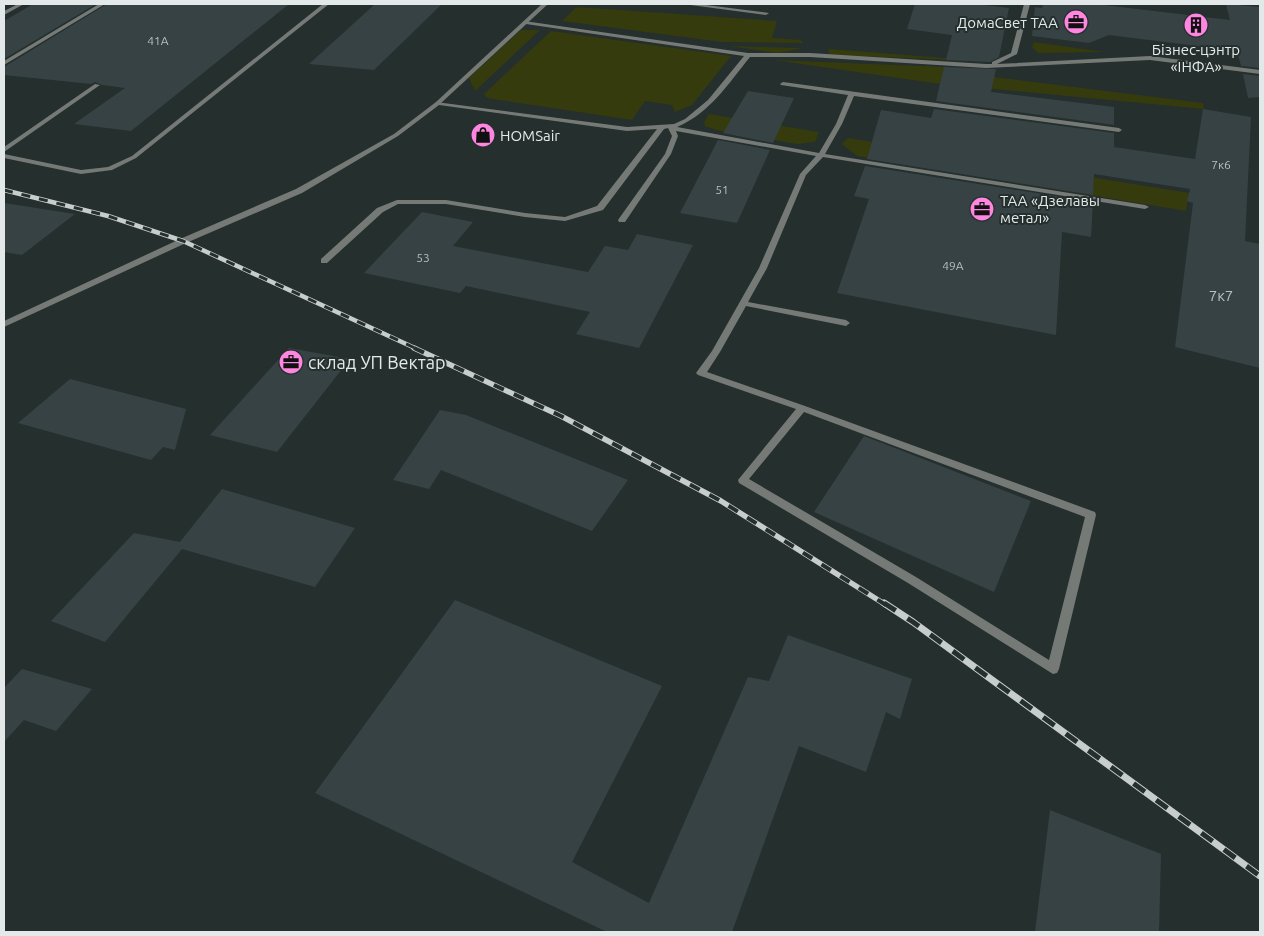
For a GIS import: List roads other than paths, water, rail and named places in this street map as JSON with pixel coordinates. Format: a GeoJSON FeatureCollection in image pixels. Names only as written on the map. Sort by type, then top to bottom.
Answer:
{"type":"FeatureCollection","features":[{"type":"Feature","properties":{"kind":"street"},"geometry":{"type":"LineString","coordinates":[[4,13],[21,4]]}},
{"type":"Feature","properties":{"kind":"street"},"geometry":{"type":"LineString","coordinates":[[4,63],[102,4]]}},
{"type":"Feature","properties":{"kind":"street"},"geometry":{"type":"LineString","coordinates":[[4,156],[81,172],[110,169],[134,157],[326,4]]}},
{"type":"Feature","properties":{"kind":"street"},"geometry":{"type":"LineString","coordinates":[[4,324],[183,241],[299,191],[396,135],[438,103],[545,4]]}},
{"type":"Feature","properties":{"kind":"street"},"geometry":{"type":"LineString","coordinates":[[686,4],[766,13]]}},
{"type":"Feature","properties":{"kind":"street"},"geometry":{"type":"LineString","coordinates":[[986,66],[1014,54],[1026,4]]}},
{"type":"Feature","properties":{"kind":"street"},"geometry":{"type":"LineString","coordinates":[[526,22],[748,54],[810,55],[986,66],[1150,58],[1260,72]]}},
{"type":"Feature","properties":{"kind":"street"},"geometry":{"type":"LineString","coordinates":[[671,128],[699,114],[748,54]]}},
{"type":"Feature","properties":{"kind":"street"},"geometry":{"type":"LineString","coordinates":[[783,84],[1119,130]]}},
{"type":"Feature","properties":{"kind":"street"},"geometry":{"type":"LineString","coordinates":[[4,150],[97,85]]}},
{"type":"Feature","properties":{"kind":"street"},"geometry":{"type":"LineString","coordinates":[[802,408],[743,480],[912,580],[1053,669],[1091,515],[802,408],[701,374],[716,352],[763,268],[803,174],[821,155],[839,124],[852,94]]}},
{"type":"Feature","properties":{"kind":"street"},"geometry":{"type":"LineString","coordinates":[[438,103],[627,129],[671,128],[821,155],[1145,207]]}},
{"type":"Feature","properties":{"kind":"street"},"geometry":{"type":"LineString","coordinates":[[324,262],[380,210],[397,202],[446,202],[525,215],[565,219],[600,208],[662,127]]}},
{"type":"Feature","properties":{"kind":"street"},"geometry":{"type":"LineString","coordinates":[[622,220],[668,154],[675,136],[671,128]]}},
{"type":"Feature","properties":{"kind":"street"},"geometry":{"type":"LineString","coordinates":[[743,303],[846,323]]}},
{"type":"Feature","properties":{"kind":"railway"},"geometry":{"type":"LineString","coordinates":[[4,190],[108,216],[183,241],[417,349]]}},
{"type":"Feature","properties":{"kind":"railway"},"geometry":{"type":"LineString","coordinates":[[414,348],[561,416],[721,501],[886,605]]}},
{"type":"Feature","properties":{"kind":"railway"},"geometry":{"type":"LineString","coordinates":[[884,603],[913,622],[1260,876]]}},
{"type":"Feature","properties":{"kind":"place","name":"ДомаСвет ТАА"},"geometry":{"type":"Point","coordinates":[1076,22]}},
{"type":"Feature","properties":{"kind":"place","name":"Бізнес-цэнтр «ІНФА»"},"geometry":{"type":"Point","coordinates":[1196,25]}},
{"type":"Feature","properties":{"kind":"place","name":"HOMSair"},"geometry":{"type":"Point","coordinates":[483,135]}},
{"type":"Feature","properties":{"kind":"place","name":"ТАА «Дзелавы метал»"},"geometry":{"type":"Point","coordinates":[982,209]}},
{"type":"Feature","properties":{"kind":"place","name":"склад УП Вектар"},"geometry":{"type":"Point","coordinates":[291,362]}}]}
